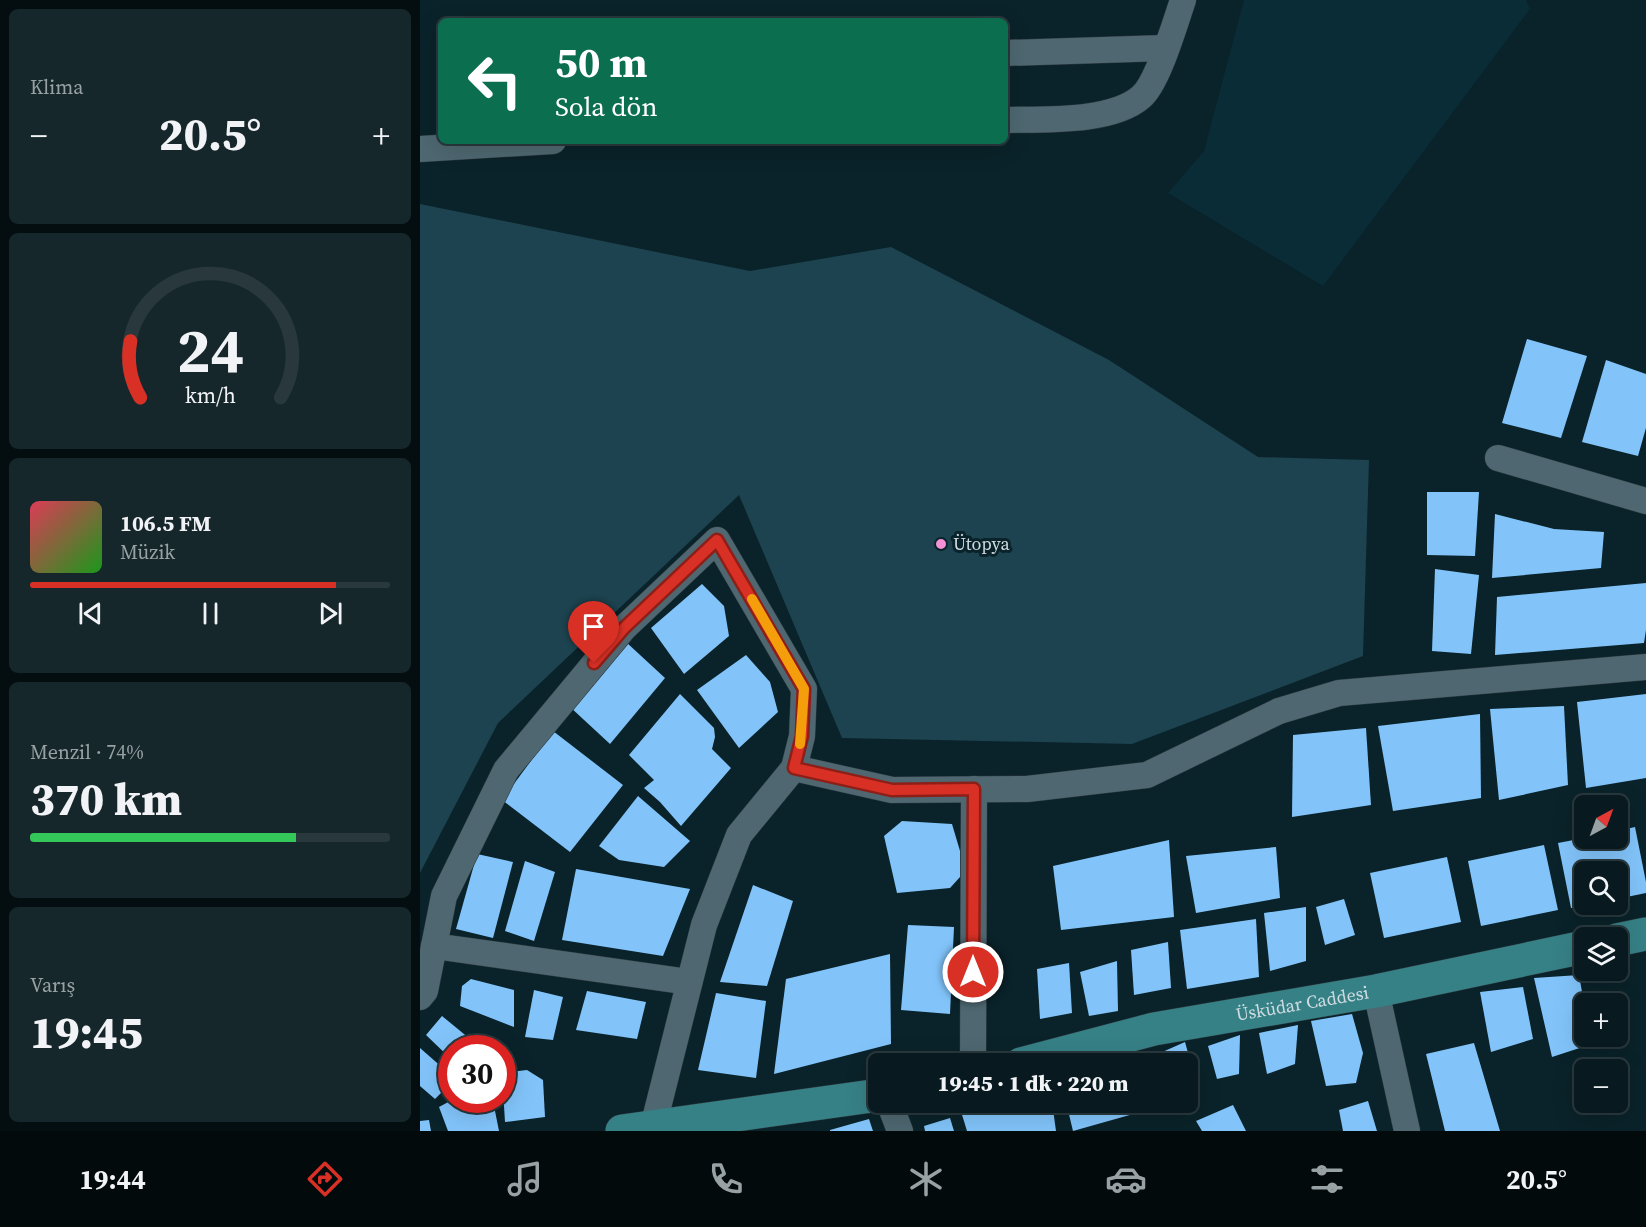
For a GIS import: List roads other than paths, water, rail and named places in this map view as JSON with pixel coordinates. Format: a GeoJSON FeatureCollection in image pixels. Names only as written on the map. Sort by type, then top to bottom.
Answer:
{"type":"FeatureCollection","features":[{"type":"Feature","properties":{"kind":"main road"},"geometry":{"type":"LineString","coordinates":[[1628,938],[1646,934]]}},
{"type":"Feature","properties":{"kind":"main road","name":"Üsküdar Caddesi"},"geometry":{"type":"LineString","coordinates":[[1063,1053],[1154,1029],[1376,991],[1574,949]]}},
{"type":"Feature","properties":{"kind":"main road"},"geometry":{"type":"LineString","coordinates":[[638,1129],[868,1097]]}},
{"type":"Feature","properties":{"kind":"street"},"geometry":{"type":"LineString","coordinates":[[1008,120],[1080,118],[1124,107],[1141,97],[1154,77],[1184,3]]}},
{"type":"Feature","properties":{"kind":"street"},"geometry":{"type":"LineString","coordinates":[[1008,53],[1165,48]]}},
{"type":"Feature","properties":{"kind":"street"},"geometry":{"type":"LineString","coordinates":[[420,149],[483,144]]}},
{"type":"Feature","properties":{"kind":"street"},"geometry":{"type":"LineString","coordinates":[[1498,458],[1646,501]]}},
{"type":"Feature","properties":{"kind":"street"},"geometry":{"type":"LineString","coordinates":[[420,996],[425,991],[444,896],[506,770],[624,628],[717,540],[804,689],[802,736],[794,768],[740,836],[704,925],[689,982],[638,1129]]}},
{"type":"Feature","properties":{"kind":"street"},"geometry":{"type":"LineString","coordinates":[[794,768],[892,790],[1027,789],[1147,775],[1279,711],[1339,693],[1646,667]]}},
{"type":"Feature","properties":{"kind":"street"},"geometry":{"type":"LineString","coordinates":[[973,1053],[974,789]]}},
{"type":"Feature","properties":{"kind":"street"},"geometry":{"type":"LineString","coordinates":[[434,946],[689,982]]}},
{"type":"Feature","properties":{"kind":"street"},"geometry":{"type":"LineString","coordinates":[[1376,991],[1407,1131]]}},
{"type":"Feature","properties":{"kind":"street"},"geometry":{"type":"LineString","coordinates":[[893,1113],[900,1131]]}},
{"type":"Feature","properties":{"kind":"place","name":"Ütopya"},"geometry":{"type":"Point","coordinates":[941,544]}}]}
